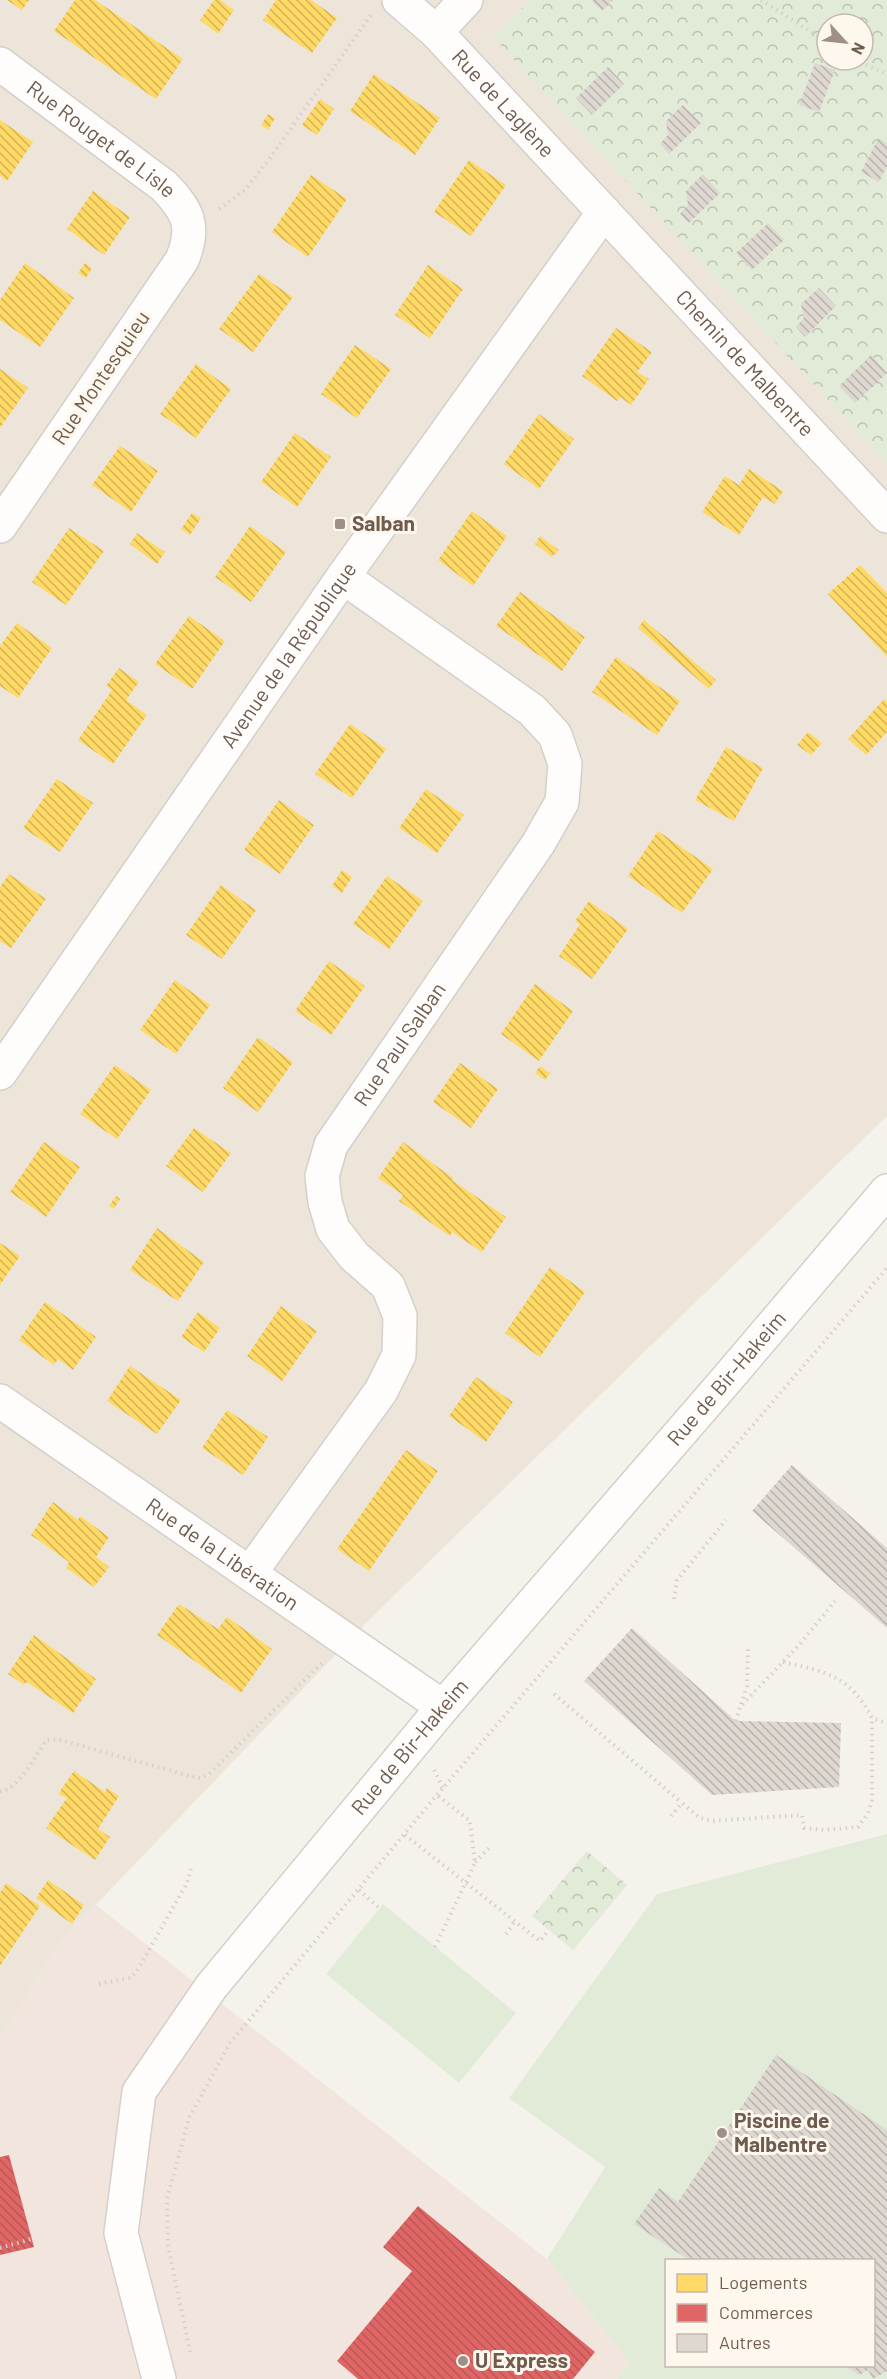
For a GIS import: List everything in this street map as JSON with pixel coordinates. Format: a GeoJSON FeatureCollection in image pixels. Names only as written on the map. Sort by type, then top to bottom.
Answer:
{"type":"FeatureCollection","features":[{"type":"Feature","properties":{"kind":"street"},"geometry":{"type":"LineString","coordinates":[[436,32],[466,0]]}},
{"type":"Feature","properties":{"kind":"street","name":"Rue de Laglène"},"geometry":{"type":"LineString","coordinates":[[387,4],[436,32],[604,212]]}},
{"type":"Feature","properties":{"kind":"street","name":"Rue Rouget de Lisle"},"geometry":{"type":"LineString","coordinates":[[0,64],[164,186],[183,206],[189,225]]}},
{"type":"Feature","properties":{"kind":"street","name":"Chemin de Malbentre"},"geometry":{"type":"LineString","coordinates":[[604,212],[887,516]]}},
{"type":"Feature","properties":{"kind":"street","name":"Avenue de la République"},"geometry":{"type":"LineString","coordinates":[[0,1072],[343,578],[604,212]]}},
{"type":"Feature","properties":{"kind":"street","name":"Rue Montesquieu"},"geometry":{"type":"LineString","coordinates":[[0,526],[182,260],[189,243],[189,225]]}},
{"type":"Feature","properties":{"kind":"street","name":"Rue Paul Salban"},"geometry":{"type":"LineString","coordinates":[[250,1573],[381,1391],[399,1355],[400,1317],[388,1286],[354,1256],[333,1229],[325,1202],[322,1176],[331,1145],[538,844],[562,802],[565,764],[555,735],[532,710],[343,578]]}},
{"type":"Feature","properties":{"kind":"street","name":"Rue de Bir-Hakeim"},"geometry":{"type":"LineString","coordinates":[[159,2379],[121,2233],[139,2092],[211,1987],[443,1707],[887,1191]]}},
{"type":"Feature","properties":{"kind":"street","name":"Rue de la Libération"},"geometry":{"type":"LineString","coordinates":[[0,1401],[443,1707]]}},
{"type":"Feature","properties":{"kind":"path"},"geometry":{"type":"LineString","coordinates":[[761,0],[815,34]]}},
{"type":"Feature","properties":{"kind":"path"},"geometry":{"type":"LineString","coordinates":[[189,225],[228,204],[245,190],[387,4]]}},
{"type":"Feature","properties":{"kind":"path"},"geometry":{"type":"LineString","coordinates":[[191,2357],[168,2245],[167,2199],[189,2118],[230,2043],[437,1796],[887,1268]]}},
{"type":"Feature","properties":{"kind":"path"},"geometry":{"type":"LineString","coordinates":[[674,1599],[677,1580],[726,1520]]}},
{"type":"Feature","properties":{"kind":"path"},"geometry":{"type":"LineString","coordinates":[[740,1707],[835,1601]]}},
{"type":"Feature","properties":{"kind":"path"},"geometry":{"type":"LineString","coordinates":[[0,1791],[12,1788],[47,1740],[57,1739],[200,1778],[209,1774],[346,1639]]}},
{"type":"Feature","properties":{"kind":"path"},"geometry":{"type":"LineString","coordinates":[[736,1721],[747,1687],[748,1649]]}},
{"type":"Feature","properties":{"kind":"path"},"geometry":{"type":"LineString","coordinates":[[554,1694],[700,1818],[711,1821],[802,1815],[804,1828],[825,1830],[858,1827],[868,1813],[872,1800],[872,1718],[862,1699],[846,1683],[825,1672],[782,1662]]}},
{"type":"Feature","properties":{"kind":"path"},"geometry":{"type":"LineString","coordinates":[[872,1718],[887,1723]]}},
{"type":"Feature","properties":{"kind":"path"},"geometry":{"type":"LineString","coordinates":[[437,1796],[470,1821],[475,1863]]}},
{"type":"Feature","properties":{"kind":"path"},"geometry":{"type":"LineString","coordinates":[[671,1816],[682,1803]]}},
{"type":"Feature","properties":{"kind":"path"},"geometry":{"type":"LineString","coordinates":[[405,1834],[540,1941],[549,1930]]}},
{"type":"Feature","properties":{"kind":"path"},"geometry":{"type":"LineString","coordinates":[[435,1947],[475,1863],[489,1848]]}},
{"type":"Feature","properties":{"kind":"path"},"geometry":{"type":"LineString","coordinates":[[99,1984],[129,1978],[136,1971],[187,1883],[191,1869]]}},
{"type":"Feature","properties":{"kind":"path"},"geometry":{"type":"LineString","coordinates":[[359,1890],[379,1908]]}},
{"type":"Feature","properties":{"kind":"path"},"geometry":{"type":"LineString","coordinates":[[506,1934],[514,1921]]}},
{"type":"Feature","properties":{"kind":"path"},"geometry":{"type":"LineString","coordinates":[[0,2248],[31,2239]]}},
{"type":"Feature","properties":{"kind":"shaded area"},"geometry":{"type":"Polygon","coordinates":[[[0,0],[530,0],[494,37],[887,464],[887,1116],[369,1620],[61,1941],[0,2038],[0,0]]]}},
{"type":"Feature","properties":{"kind":"shaded area"},"geometry":{"type":"Polygon","coordinates":[[[96,1905],[547,2259],[629,2362],[617,2379],[0,2379],[0,2038],[61,1941],[96,1905]]]}},
{"type":"Feature","properties":{"kind":"green space"},"geometry":{"type":"Polygon","coordinates":[[[530,0],[887,0],[887,464],[493,37],[530,0]]]}},
{"type":"Feature","properties":{"kind":"green space","name":"Piscine de Malbentre"},"geometry":{"type":"Polygon","coordinates":[[[887,1834],[887,2379],[617,2379],[629,2362],[547,2259],[605,2167],[509,2098],[657,1894],[887,1834]]]}},
{"type":"Feature","properties":{"kind":"green space"},"geometry":{"type":"Polygon","coordinates":[[[587,1851],[627,1885],[573,1950],[532,1916],[587,1851]]]}},
{"type":"Feature","properties":{"kind":"green space"},"geometry":{"type":"Polygon","coordinates":[[[383,1904],[516,2013],[459,2083],[326,1974],[383,1904]]]}},
{"type":"Feature","properties":{"kind":"building: Logements"},"geometry":{"type":"Polygon","coordinates":[[[7,0],[29,0],[22,10],[7,0]]]}},
{"type":"Feature","properties":{"kind":"building: Logements"},"geometry":{"type":"Polygon","coordinates":[[[75,0],[95,0],[183,59],[156,99],[54,31],[75,0]]]}},
{"type":"Feature","properties":{"kind":"building: Logements"},"geometry":{"type":"Polygon","coordinates":[[[214,0],[220,0],[234,10],[218,34],[200,20],[214,0]]]}},
{"type":"Feature","properties":{"kind":"building: Logements"},"geometry":{"type":"Polygon","coordinates":[[[276,0],[311,0],[337,18],[312,53],[263,20],[276,0]]]}},
{"type":"Feature","properties":{"kind":"building: Logements"},"geometry":{"type":"Polygon","coordinates":[[[374,74],[440,118],[415,155],[350,111],[374,74]]]}},
{"type":"Feature","properties":{"kind":"building: Logements"},"geometry":{"type":"Polygon","coordinates":[[[320,99],[334,109],[317,135],[302,125],[320,99]]]}},
{"type":"Feature","properties":{"kind":"building: Logements"},"geometry":{"type":"Polygon","coordinates":[[[268,114],[275,118],[268,130],[261,125],[268,114]]]}},
{"type":"Feature","properties":{"kind":"building: Logements"},"geometry":{"type":"Polygon","coordinates":[[[0,120],[33,142],[7,181],[0,176],[0,120]]]}},
{"type":"Feature","properties":{"kind":"building: Logements"},"geometry":{"type":"Polygon","coordinates":[[[469,160],[506,185],[471,236],[434,212],[469,160]]]}},
{"type":"Feature","properties":{"kind":"building: Logements"},"geometry":{"type":"Polygon","coordinates":[[[311,175],[347,199],[308,257],[272,232],[311,175]]]}},
{"type":"Feature","properties":{"kind":"building: Logements"},"geometry":{"type":"Polygon","coordinates":[[[93,191],[130,217],[104,255],[67,229],[93,191]]]}},
{"type":"Feature","properties":{"kind":"building: Logements"},"geometry":{"type":"Polygon","coordinates":[[[25,263],[74,298],[40,347],[0,320],[0,300],[25,263]]]}},
{"type":"Feature","properties":{"kind":"building: Logements"},"geometry":{"type":"Polygon","coordinates":[[[85,263],[92,268],[86,278],[78,273],[85,263]]]}},
{"type":"Feature","properties":{"kind":"building: Logements"},"geometry":{"type":"Polygon","coordinates":[[[428,265],[463,289],[430,338],[395,315],[428,265]]]}},
{"type":"Feature","properties":{"kind":"building: Logements"},"geometry":{"type":"Polygon","coordinates":[[[259,274],[293,297],[253,352],[219,329],[259,274]]]}},
{"type":"Feature","properties":{"kind":"building: Logements"},"geometry":{"type":"Polygon","coordinates":[[[616,328],[652,352],[637,372],[649,379],[631,405],[620,397],[617,401],[582,376],[616,328]]]}},
{"type":"Feature","properties":{"kind":"building: Logements"},"geometry":{"type":"Polygon","coordinates":[[[355,345],[391,369],[357,418],[321,394],[355,345]]]}},
{"type":"Feature","properties":{"kind":"building: Logements"},"geometry":{"type":"Polygon","coordinates":[[[196,364],[231,389],[196,438],[160,414],[196,364]]]}},
{"type":"Feature","properties":{"kind":"building: Logements"},"geometry":{"type":"Polygon","coordinates":[[[0,369],[28,388],[0,428],[0,369]]]}},
{"type":"Feature","properties":{"kind":"building: Logements"},"geometry":{"type":"Polygon","coordinates":[[[539,414],[574,439],[539,489],[504,464],[539,414]]]}},
{"type":"Feature","properties":{"kind":"building: Logements"},"geometry":{"type":"Polygon","coordinates":[[[295,433],[331,457],[297,507],[261,482],[295,433]]]}},
{"type":"Feature","properties":{"kind":"building: Logements"},"geometry":{"type":"Polygon","coordinates":[[[120,446],[158,471],[131,512],[92,485],[120,446]]]}},
{"type":"Feature","properties":{"kind":"building: Logements"},"geometry":{"type":"Polygon","coordinates":[[[749,469],[783,491],[775,504],[763,497],[739,535],[702,512],[725,476],[739,485],[749,469]]]}},
{"type":"Feature","properties":{"kind":"building: Logements"},"geometry":{"type":"Polygon","coordinates":[[[472,511],[507,536],[473,586],[438,560],[472,511]]]}},
{"type":"Feature","properties":{"kind":"building: Logements"},"geometry":{"type":"Polygon","coordinates":[[[192,513],[201,518],[190,535],[181,529],[192,513]]]}},
{"type":"Feature","properties":{"kind":"building: Logements"},"geometry":{"type":"Polygon","coordinates":[[[250,526],[286,552],[251,602],[215,577],[250,526]]]}},
{"type":"Feature","properties":{"kind":"building: Logements"},"geometry":{"type":"Polygon","coordinates":[[[69,528],[104,551],[66,605],[32,582],[69,528]]]}},
{"type":"Feature","properties":{"kind":"building: Logements"},"geometry":{"type":"Polygon","coordinates":[[[137,533],[165,552],[157,564],[130,544],[137,533]]]}},
{"type":"Feature","properties":{"kind":"building: Logements"},"geometry":{"type":"Polygon","coordinates":[[[540,536],[559,550],[552,557],[535,544],[540,536]]]}},
{"type":"Feature","properties":{"kind":"building: Logements"},"geometry":{"type":"Polygon","coordinates":[[[860,565],[887,593],[887,657],[828,594],[860,565]]]}},
{"type":"Feature","properties":{"kind":"building: Logements"},"geometry":{"type":"Polygon","coordinates":[[[520,592],[585,637],[562,671],[496,626],[520,592]]]}},
{"type":"Feature","properties":{"kind":"building: Logements"},"geometry":{"type":"Polygon","coordinates":[[[189,616],[225,641],[192,689],[155,664],[189,616]]]}},
{"type":"Feature","properties":{"kind":"building: Logements"},"geometry":{"type":"Polygon","coordinates":[[[644,620],[716,680],[709,689],[638,628],[644,620]]]}},
{"type":"Feature","properties":{"kind":"building: Logements"},"geometry":{"type":"Polygon","coordinates":[[[17,623],[52,648],[18,698],[0,686],[0,646],[17,623]]]}},
{"type":"Feature","properties":{"kind":"building: Logements"},"geometry":{"type":"Polygon","coordinates":[[[616,657],[680,701],[657,735],[592,692],[616,657]]]}},
{"type":"Feature","properties":{"kind":"building: Logements"},"geometry":{"type":"Polygon","coordinates":[[[119,668],[139,682],[126,700],[147,715],[113,764],[78,740],[112,690],[106,686],[119,668]]]}},
{"type":"Feature","properties":{"kind":"building: Logements"},"geometry":{"type":"Polygon","coordinates":[[[884,699],[887,702],[887,732],[866,755],[848,739],[884,699]]]}},
{"type":"Feature","properties":{"kind":"building: Logements"},"geometry":{"type":"Polygon","coordinates":[[[350,724],[386,749],[352,798],[315,774],[350,724]]]}},
{"type":"Feature","properties":{"kind":"building: Logements"},"geometry":{"type":"Polygon","coordinates":[[[808,732],[822,743],[811,755],[797,745],[808,732]]]}},
{"type":"Feature","properties":{"kind":"building: Logements"},"geometry":{"type":"Polygon","coordinates":[[[726,747],[763,768],[734,821],[695,800],[726,747]]]}},
{"type":"Feature","properties":{"kind":"building: Logements"},"geometry":{"type":"Polygon","coordinates":[[[57,779],[93,803],[60,852],[23,828],[57,779]]]}},
{"type":"Feature","properties":{"kind":"building: Logements"},"geometry":{"type":"Polygon","coordinates":[[[426,789],[464,815],[437,853],[399,828],[426,789]]]}},
{"type":"Feature","properties":{"kind":"building: Logements"},"geometry":{"type":"Polygon","coordinates":[[[279,800],[314,825],[280,874],[244,850],[279,800]]]}},
{"type":"Feature","properties":{"kind":"building: Logements"},"geometry":{"type":"Polygon","coordinates":[[[658,831],[713,869],[682,913],[628,876],[658,831]]]}},
{"type":"Feature","properties":{"kind":"building: Logements"},"geometry":{"type":"Polygon","coordinates":[[[342,870],[352,877],[342,893],[332,886],[342,870]]]}},
{"type":"Feature","properties":{"kind":"building: Logements"},"geometry":{"type":"Polygon","coordinates":[[[9,874],[46,899],[11,948],[0,941],[0,887],[9,874]]]}},
{"type":"Feature","properties":{"kind":"building: Logements"},"geometry":{"type":"Polygon","coordinates":[[[387,876],[423,901],[389,949],[353,924],[387,876]]]}},
{"type":"Feature","properties":{"kind":"building: Logements"},"geometry":{"type":"Polygon","coordinates":[[[221,885],[256,910],[222,959],[186,935],[221,885]]]}},
{"type":"Feature","properties":{"kind":"building: Logements"},"geometry":{"type":"Polygon","coordinates":[[[589,901],[628,929],[592,979],[559,956],[580,924],[575,921],[589,901]]]}},
{"type":"Feature","properties":{"kind":"building: Logements"},"geometry":{"type":"Polygon","coordinates":[[[329,961],[365,986],[331,1035],[295,1011],[329,961]]]}},
{"type":"Feature","properties":{"kind":"building: Logements"},"geometry":{"type":"Polygon","coordinates":[[[175,980],[210,1005],[176,1054],[140,1030],[175,980]]]}},
{"type":"Feature","properties":{"kind":"building: Logements"},"geometry":{"type":"Polygon","coordinates":[[[535,984],[573,1011],[539,1061],[501,1034],[535,984]]]}},
{"type":"Feature","properties":{"kind":"building: Logements"},"geometry":{"type":"Polygon","coordinates":[[[258,1037],[293,1062],[258,1112],[223,1088],[258,1037]]]}},
{"type":"Feature","properties":{"kind":"building: Logements"},"geometry":{"type":"Polygon","coordinates":[[[460,1063],[498,1089],[471,1128],[433,1102],[460,1063]]]}},
{"type":"Feature","properties":{"kind":"building: Logements"},"geometry":{"type":"Polygon","coordinates":[[[115,1065],[151,1090],[117,1139],[80,1114],[115,1065]]]}},
{"type":"Feature","properties":{"kind":"building: Logements"},"geometry":{"type":"Polygon","coordinates":[[[540,1066],[550,1073],[545,1080],[535,1073],[540,1066]]]}},
{"type":"Feature","properties":{"kind":"building: Logements"},"geometry":{"type":"Polygon","coordinates":[[[194,1128],[231,1153],[203,1192],[166,1166],[194,1128]]]}},
{"type":"Feature","properties":{"kind":"building: Logements"},"geometry":{"type":"Polygon","coordinates":[[[44,1142],[80,1167],[46,1217],[10,1192],[44,1142]]]}},
{"type":"Feature","properties":{"kind":"building: Logements"},"geometry":{"type":"Polygon","coordinates":[[[403,1142],[453,1178],[452,1180],[506,1217],[482,1252],[452,1232],[450,1236],[399,1201],[403,1195],[378,1178],[403,1142]]]}},
{"type":"Feature","properties":{"kind":"building: Logements"},"geometry":{"type":"Polygon","coordinates":[[[116,1196],[120,1199],[114,1209],[109,1206],[116,1196]]]}},
{"type":"Feature","properties":{"kind":"building: Logements"},"geometry":{"type":"Polygon","coordinates":[[[157,1228],[204,1262],[178,1301],[130,1270],[157,1228]]]}},
{"type":"Feature","properties":{"kind":"building: Logements"},"geometry":{"type":"Polygon","coordinates":[[[0,1243],[20,1256],[0,1285],[0,1243]]]}},
{"type":"Feature","properties":{"kind":"building: Logements"},"geometry":{"type":"Polygon","coordinates":[[[550,1267],[585,1292],[540,1357],[505,1333],[550,1267]]]}},
{"type":"Feature","properties":{"kind":"building: Logements"},"geometry":{"type":"Polygon","coordinates":[[[45,1302],[96,1337],[73,1370],[58,1359],[54,1365],[19,1340],[45,1302]]]}},
{"type":"Feature","properties":{"kind":"building: Logements"},"geometry":{"type":"Polygon","coordinates":[[[281,1306],[317,1331],[282,1381],[247,1356],[281,1306]]]}},
{"type":"Feature","properties":{"kind":"building: Logements"},"geometry":{"type":"Polygon","coordinates":[[[198,1312],[220,1328],[204,1352],[181,1337],[198,1312]]]}},
{"type":"Feature","properties":{"kind":"building: Logements"},"geometry":{"type":"Polygon","coordinates":[[[130,1366],[181,1400],[157,1434],[107,1401],[130,1366]]]}},
{"type":"Feature","properties":{"kind":"building: Logements"},"geometry":{"type":"Polygon","coordinates":[[[476,1377],[513,1402],[486,1442],[449,1416],[476,1377]]]}},
{"type":"Feature","properties":{"kind":"building: Logements"},"geometry":{"type":"Polygon","coordinates":[[[227,1410],[268,1437],[243,1475],[202,1448],[227,1410]]]}},
{"type":"Feature","properties":{"kind":"building: Logements"},"geometry":{"type":"Polygon","coordinates":[[[406,1450],[438,1471],[369,1571],[337,1549],[406,1450]]]}},
{"type":"Feature","properties":{"kind":"building: Logements"},"geometry":{"type":"Polygon","coordinates":[[[53,1502],[78,1520],[80,1516],[109,1537],[96,1557],[109,1567],[94,1587],[66,1568],[69,1562],[31,1535],[53,1502]]]}},
{"type":"Feature","properties":{"kind":"building: Logements"},"geometry":{"type":"Polygon","coordinates":[[[179,1604],[218,1629],[227,1617],[272,1649],[241,1693],[157,1635],[179,1604]]]}},
{"type":"Feature","properties":{"kind":"building: Logements"},"geometry":{"type":"Polygon","coordinates":[[[34,1635],[96,1679],[73,1713],[27,1682],[24,1685],[8,1674],[34,1635]]]}},
{"type":"Feature","properties":{"kind":"building: Logements"},"geometry":{"type":"Polygon","coordinates":[[[74,1771],[105,1792],[107,1788],[119,1796],[98,1829],[110,1837],[95,1860],[46,1828],[67,1798],[58,1794],[74,1771]]]}},
{"type":"Feature","properties":{"kind":"building: Logements"},"geometry":{"type":"Polygon","coordinates":[[[48,1880],[84,1905],[72,1924],[36,1898],[48,1880]]]}},
{"type":"Feature","properties":{"kind":"building: Logements"},"geometry":{"type":"Polygon","coordinates":[[[6,1883],[40,1906],[0,1966],[0,1893],[6,1883]]]}},
{"type":"Feature","properties":{"kind":"building: Commerces"},"geometry":{"type":"Polygon","coordinates":[[[9,2155],[34,2247],[0,2255],[0,2157],[9,2155]]]}},
{"type":"Feature","properties":{"kind":"building: Commerces"},"geometry":{"type":"Polygon","coordinates":[[[418,2206],[595,2352],[573,2379],[358,2379],[337,2361],[412,2271],[383,2247],[418,2206]]]}},
{"type":"Feature","properties":{"kind":"building: Autres"},"geometry":{"type":"Polygon","coordinates":[[[591,0],[613,0],[602,11],[591,0]]]}},
{"type":"Feature","properties":{"kind":"building: Autres"},"geometry":{"type":"Polygon","coordinates":[[[815,63],[815,72],[834,72],[819,112],[799,105],[815,63]]]}},
{"type":"Feature","properties":{"kind":"building: Autres"},"geometry":{"type":"Polygon","coordinates":[[[608,67],[624,84],[592,115],[576,98],[608,67]]]}},
{"type":"Feature","properties":{"kind":"building: Autres"},"geometry":{"type":"Polygon","coordinates":[[[683,105],[701,123],[669,154],[660,144],[668,135],[666,121],[683,105]]]}},
{"type":"Feature","properties":{"kind":"building: Autres"},"geometry":{"type":"Polygon","coordinates":[[[878,139],[887,143],[887,166],[879,182],[861,172],[878,139]]]}},
{"type":"Feature","properties":{"kind":"building: Autres"},"geometry":{"type":"Polygon","coordinates":[[[703,174],[720,193],[689,223],[680,214],[688,205],[686,191],[703,174]]]}},
{"type":"Feature","properties":{"kind":"building: Autres"},"geometry":{"type":"Polygon","coordinates":[[[768,223],[784,240],[752,270],[736,253],[768,223]]]}},
{"type":"Feature","properties":{"kind":"building: Autres"},"geometry":{"type":"Polygon","coordinates":[[[819,288],[836,306],[805,337],[796,327],[804,318],[801,304],[819,288]]]}},
{"type":"Feature","properties":{"kind":"building: Autres"},"geometry":{"type":"Polygon","coordinates":[[[871,355],[887,373],[855,403],[839,386],[871,355]]]}},
{"type":"Feature","properties":{"kind":"building: Autres"},"geometry":{"type":"Polygon","coordinates":[[[792,1465],[887,1548],[887,1628],[752,1511],[792,1465]]]}},
{"type":"Feature","properties":{"kind":"building: Autres"},"geometry":{"type":"Polygon","coordinates":[[[632,1628],[736,1721],[841,1723],[839,1787],[712,1795],[584,1681],[632,1628]]]}},
{"type":"Feature","properties":{"kind":"building: Autres"},"geometry":{"type":"Polygon","coordinates":[[[776,2055],[887,2130],[887,2371],[873,2379],[868,2370],[859,2375],[847,2367],[875,2367],[875,2259],[687,2259],[634,2224],[659,2188],[678,2202],[776,2055]]]}},
{"type":"Feature","properties":{"kind":"place","name":"Salban"},"geometry":{"type":"Point","coordinates":[340,524]}},
{"type":"Feature","properties":{"kind":"place","name":"Piscine de Malbentre"},"geometry":{"type":"Point","coordinates":[722,2133]}},
{"type":"Feature","properties":{"kind":"place","name":"U Express"},"geometry":{"type":"Point","coordinates":[463,2361]}}]}
